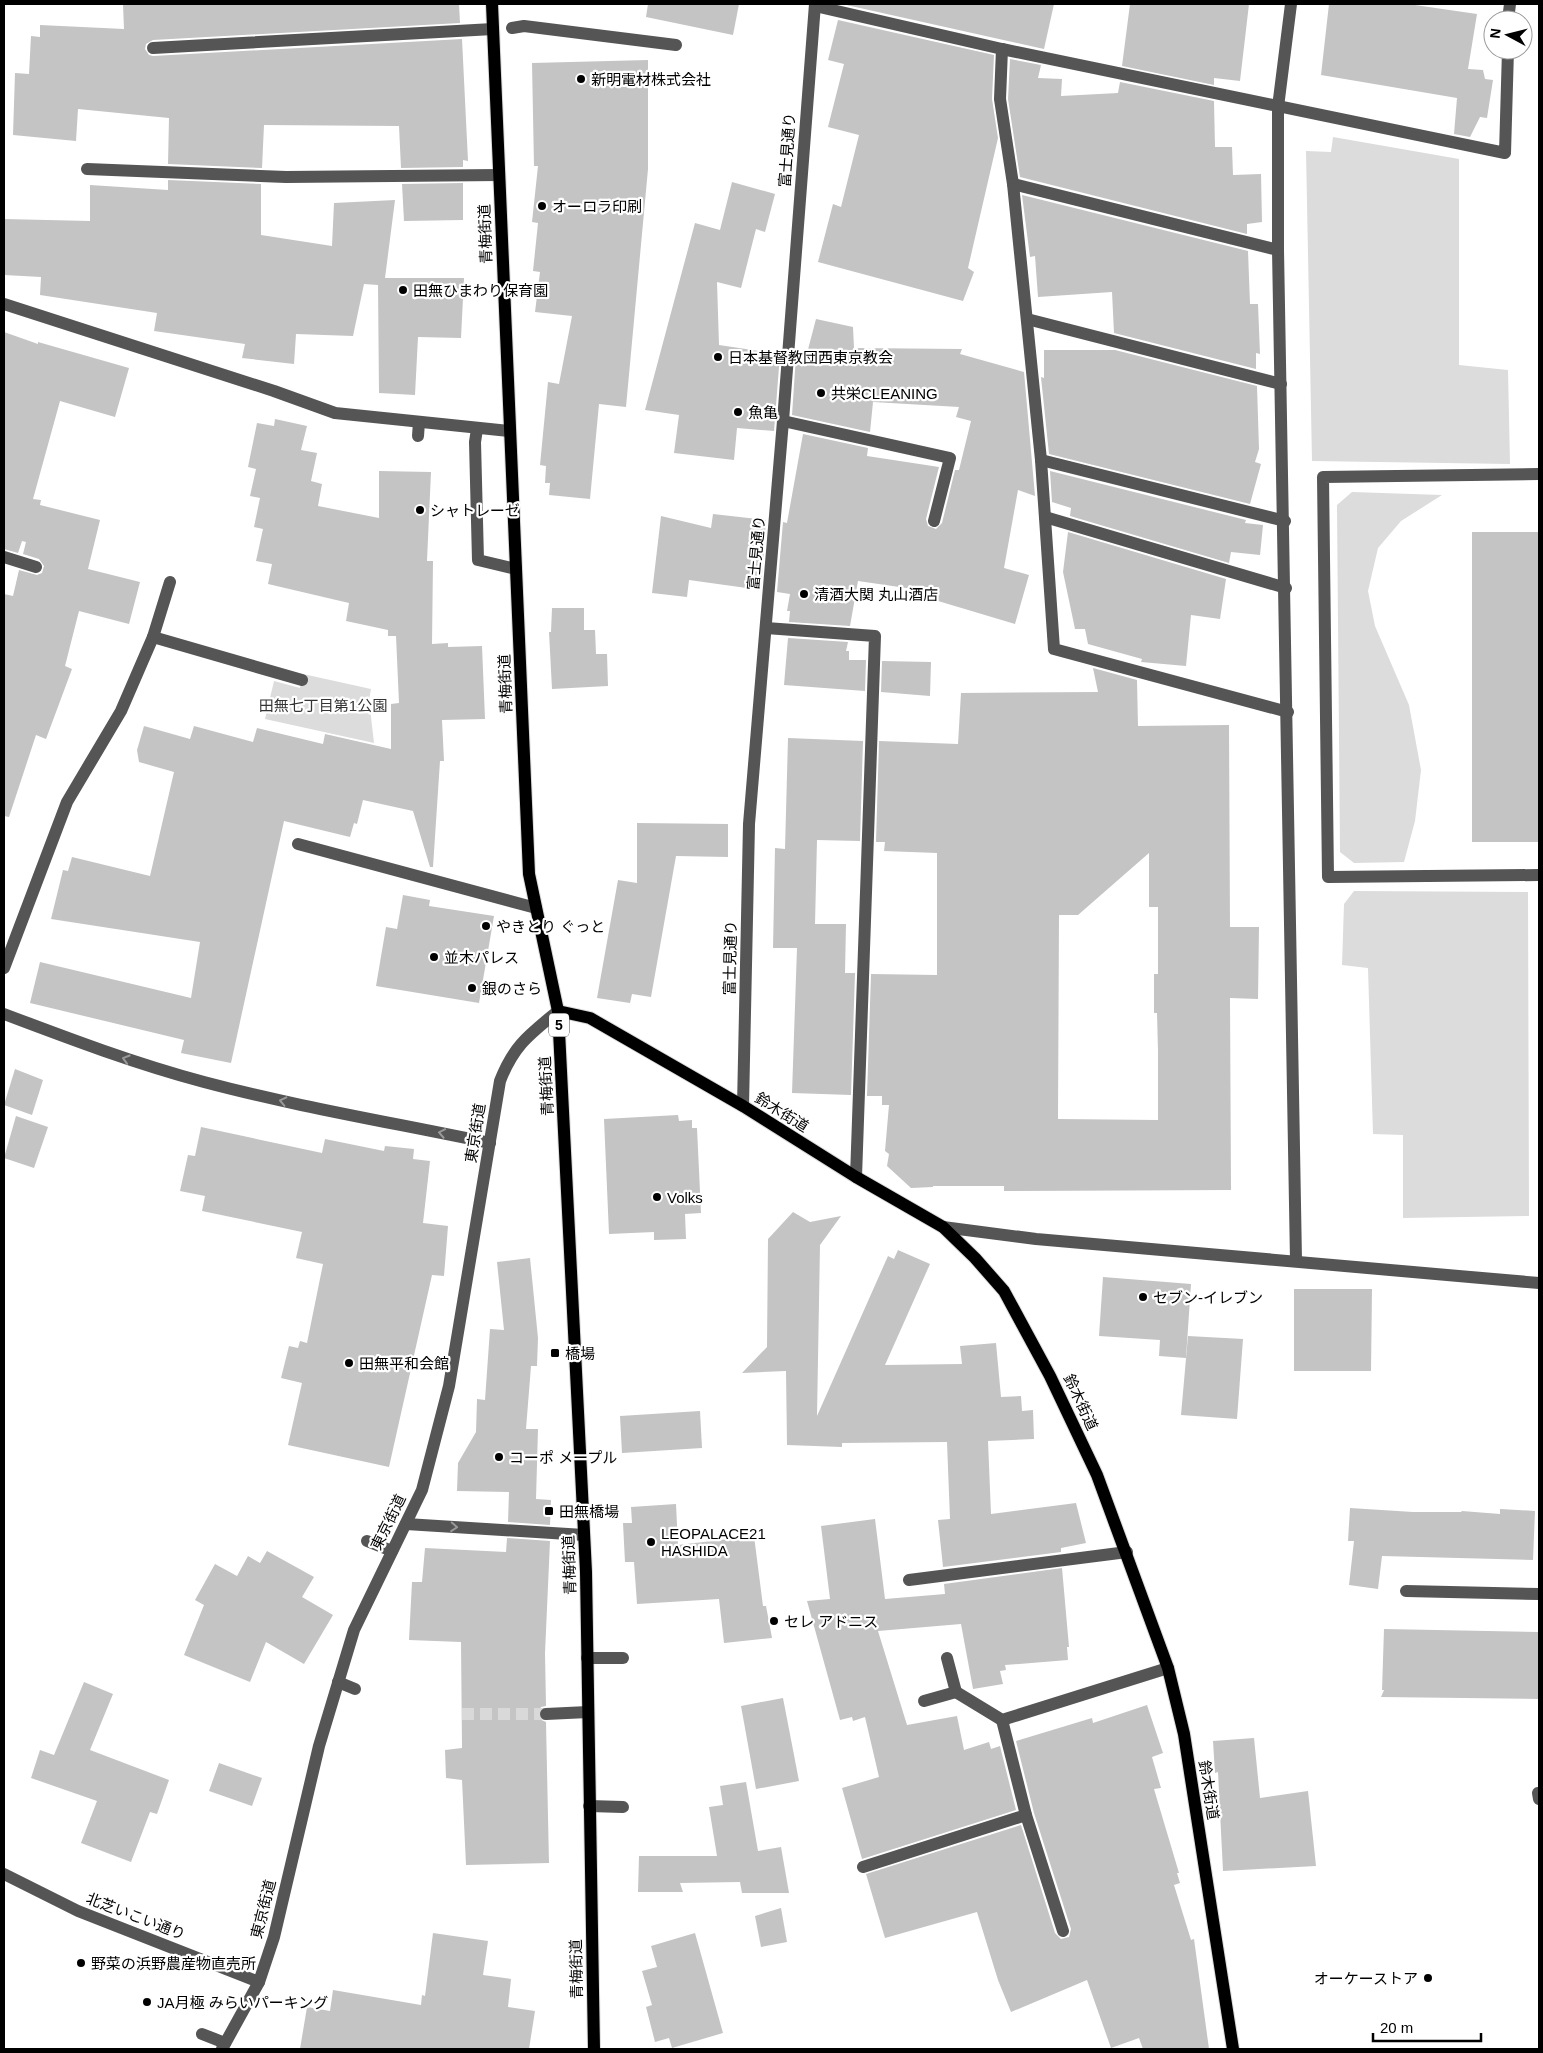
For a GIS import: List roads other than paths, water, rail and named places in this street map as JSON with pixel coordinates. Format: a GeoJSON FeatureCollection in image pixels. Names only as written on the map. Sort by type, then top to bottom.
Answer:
{"type":"FeatureCollection","features":[{"type":"Feature","properties":{"kind":"main road","name":"青梅街道"},"geometry":{"type":"LineString","coordinates":[[492,4],[529,874],[558,1011],[584,1535],[594,2049]]}},
{"type":"Feature","properties":{"kind":"main road","name":"鈴木街道"},"geometry":{"type":"LineString","coordinates":[[558,1011],[590,1018],[743,1106],[856,1178],[943,1227],[1004,1290],[1050,1376],[1097,1475],[1127,1552],[1168,1668],[1184,1734],[1233,2049]]}},
{"type":"Feature","properties":{"kind":"street"},"geometry":{"type":"LineString","coordinates":[[1291,4],[1278,107],[1278,250],[1286,588],[1296,1260]]}},
{"type":"Feature","properties":{"kind":"street"},"geometry":{"type":"LineString","coordinates":[[815,5],[1002,49],[1505,153],[1508,60]]}},
{"type":"Feature","properties":{"kind":"street","name":"富士見通り"},"geometry":{"type":"LineString","coordinates":[[743,1106],[749,824],[783,421],[815,5]]}},
{"type":"Feature","properties":{"kind":"street"},"geometry":{"type":"LineString","coordinates":[[512,28],[524,26],[676,45]]}},
{"type":"Feature","properties":{"kind":"street"},"geometry":{"type":"LineString","coordinates":[[153,48],[493,29]]}},
{"type":"Feature","properties":{"kind":"street"},"geometry":{"type":"LineString","coordinates":[[1002,49],[1000,99],[1013,184],[1041,460],[1054,649],[1288,712]]}},
{"type":"Feature","properties":{"kind":"street"},"geometry":{"type":"LineString","coordinates":[[87,169],[286,177],[499,175]]}},
{"type":"Feature","properties":{"kind":"street"},"geometry":{"type":"LineString","coordinates":[[1013,184],[1278,250]]}},
{"type":"Feature","properties":{"kind":"street"},"geometry":{"type":"LineString","coordinates":[[4,304],[274,391],[335,413],[509,431]]}},
{"type":"Feature","properties":{"kind":"street"},"geometry":{"type":"LineString","coordinates":[[1027,319],[1282,384]]}},
{"type":"Feature","properties":{"kind":"street"},"geometry":{"type":"LineString","coordinates":[[783,421],[950,458],[934,522]]}},
{"type":"Feature","properties":{"kind":"street"},"geometry":{"type":"LineString","coordinates":[[418,436],[419,422]]}},
{"type":"Feature","properties":{"kind":"street"},"geometry":{"type":"LineString","coordinates":[[477,429],[475,442],[478,560],[516,569]]}},
{"type":"Feature","properties":{"kind":"street"},"geometry":{"type":"LineString","coordinates":[[1041,460],[1284,521]]}},
{"type":"Feature","properties":{"kind":"street"},"geometry":{"type":"LineString","coordinates":[[1539,474],[1324,477],[1324,487],[1328,877],[1539,875]]}},
{"type":"Feature","properties":{"kind":"street"},"geometry":{"type":"LineString","coordinates":[[1045,517],[1286,588]]}},
{"type":"Feature","properties":{"kind":"street"},"geometry":{"type":"LineString","coordinates":[[4,557],[36,567]]}},
{"type":"Feature","properties":{"kind":"street"},"geometry":{"type":"LineString","coordinates":[[4,968],[67,802],[121,711],[153,637],[170,582]]}},
{"type":"Feature","properties":{"kind":"street"},"geometry":{"type":"LineString","coordinates":[[766,628],[874,636],[856,1178]]}},
{"type":"Feature","properties":{"kind":"street"},"geometry":{"type":"LineString","coordinates":[[153,637],[302,680]]}},
{"type":"Feature","properties":{"kind":"street"},"geometry":{"type":"LineString","coordinates":[[298,844],[536,908]]}},
{"type":"Feature","properties":{"kind":"street","name":"東京街道"},"geometry":{"type":"LineString","coordinates":[[223,2046],[259,1982],[274,1937],[319,1746],[354,1630],[422,1490],[449,1386],[499,1088],[506,1064],[519,1043],[558,1011]]}},
{"type":"Feature","properties":{"kind":"street"},"geometry":{"type":"LineString","coordinates":[[4,1014],[117,1056],[204,1082],[291,1103],[490,1143]]}},
{"type":"Feature","properties":{"kind":"street"},"geometry":{"type":"LineString","coordinates":[[943,1227],[1036,1239],[1296,1260],[1539,1283]]}},
{"type":"Feature","properties":{"kind":"street"},"geometry":{"type":"LineString","coordinates":[[406,1524],[584,1535]]}},
{"type":"Feature","properties":{"kind":"street"},"geometry":{"type":"LineString","coordinates":[[367,1541],[392,1551]]}},
{"type":"Feature","properties":{"kind":"street"},"geometry":{"type":"LineString","coordinates":[[909,1580],[1127,1552]]}},
{"type":"Feature","properties":{"kind":"street"},"geometry":{"type":"LineString","coordinates":[[1406,1591],[1539,1594]]}},
{"type":"Feature","properties":{"kind":"street"},"geometry":{"type":"LineString","coordinates":[[587,1658],[622,1658]]}},
{"type":"Feature","properties":{"kind":"street"},"geometry":{"type":"LineString","coordinates":[[947,1658],[956,1692],[1002,1720],[1026,1814],[1063,1931]]}},
{"type":"Feature","properties":{"kind":"street"},"geometry":{"type":"LineString","coordinates":[[1002,1720],[1168,1668]]}},
{"type":"Feature","properties":{"kind":"street"},"geometry":{"type":"LineString","coordinates":[[338,1682],[355,1689]]}},
{"type":"Feature","properties":{"kind":"street"},"geometry":{"type":"LineString","coordinates":[[924,1701],[956,1692]]}},
{"type":"Feature","properties":{"kind":"street"},"geometry":{"type":"LineString","coordinates":[[546,1714],[588,1712]]}},
{"type":"Feature","properties":{"kind":"street"},"geometry":{"type":"LineString","coordinates":[[589,1806],[623,1807]]}},
{"type":"Feature","properties":{"kind":"street"},"geometry":{"type":"LineString","coordinates":[[862,1867],[1026,1814]]}},
{"type":"Feature","properties":{"kind":"street","name":"北芝いこい通り"},"geometry":{"type":"LineString","coordinates":[[4,1874],[78,1911],[259,1982]]}},
{"type":"Feature","properties":{"kind":"street"},"geometry":{"type":"LineString","coordinates":[[202,2034],[223,2046]]}},
{"type":"Feature","properties":{"kind":"tunnel"},"geometry":{"type":"LineString","coordinates":[[462,1714],[546,1714]]}},
{"type":"Feature","properties":{"kind":"place","name":"新明電材株式会社"},"geometry":{"type":"Point","coordinates":[581,79]}},
{"type":"Feature","properties":{"kind":"place","name":"オーロラ印刷"},"geometry":{"type":"Point","coordinates":[542,206]}},
{"type":"Feature","properties":{"kind":"place","name":"田無ひまわり保育園"},"geometry":{"type":"Point","coordinates":[403,290]}},
{"type":"Feature","properties":{"kind":"place","name":"日本基督教団西東京教会"},"geometry":{"type":"Point","coordinates":[718,357]}},
{"type":"Feature","properties":{"kind":"place","name":"共栄CLEANING"},"geometry":{"type":"Point","coordinates":[821,393]}},
{"type":"Feature","properties":{"kind":"place","name":"魚亀"},"geometry":{"type":"Point","coordinates":[738,412]}},
{"type":"Feature","properties":{"kind":"place","name":"シャトレーゼ"},"geometry":{"type":"Point","coordinates":[420,510]}},
{"type":"Feature","properties":{"kind":"place","name":"清酒大関 丸山酒店"},"geometry":{"type":"Point","coordinates":[804,594]}},
{"type":"Feature","properties":{"kind":"place","name":"やきとり ぐっと"},"geometry":{"type":"Point","coordinates":[486,926]}},
{"type":"Feature","properties":{"kind":"place","name":"並木パレス"},"geometry":{"type":"Point","coordinates":[434,957]}},
{"type":"Feature","properties":{"kind":"place","name":"銀のさら"},"geometry":{"type":"Point","coordinates":[472,988]}},
{"type":"Feature","properties":{"kind":"place","name":"Volks"},"geometry":{"type":"Point","coordinates":[657,1197]}},
{"type":"Feature","properties":{"kind":"place","name":"セブン-イレブン"},"geometry":{"type":"Point","coordinates":[1143,1297]}},
{"type":"Feature","properties":{"kind":"place","name":"橋場"},"geometry":{"type":"Point","coordinates":[555,1353]}},
{"type":"Feature","properties":{"kind":"place","name":"田無平和会館"},"geometry":{"type":"Point","coordinates":[349,1363]}},
{"type":"Feature","properties":{"kind":"place","name":"コーポ メープル"},"geometry":{"type":"Point","coordinates":[499,1457]}},
{"type":"Feature","properties":{"kind":"place","name":"田無橋場"},"geometry":{"type":"Point","coordinates":[549,1511]}},
{"type":"Feature","properties":{"kind":"place","name":"LEOPALACE21 HASHIDA"},"geometry":{"type":"Point","coordinates":[651,1542]}},
{"type":"Feature","properties":{"kind":"place","name":"セレ アドニス"},"geometry":{"type":"Point","coordinates":[774,1621]}},
{"type":"Feature","properties":{"kind":"place","name":"野菜の浜野農産物直売所"},"geometry":{"type":"Point","coordinates":[81,1963]}},
{"type":"Feature","properties":{"kind":"place","name":"オーケーストア"},"geometry":{"type":"Point","coordinates":[1428,1978]}},
{"type":"Feature","properties":{"kind":"place","name":"JA月極 みらいパーキング"},"geometry":{"type":"Point","coordinates":[147,2002]}},
{"type":"Feature","properties":{"kind":"park label","name":"田無七丁目第1公園"},"geometry":{"type":"Point","coordinates":[323,705]}}]}
